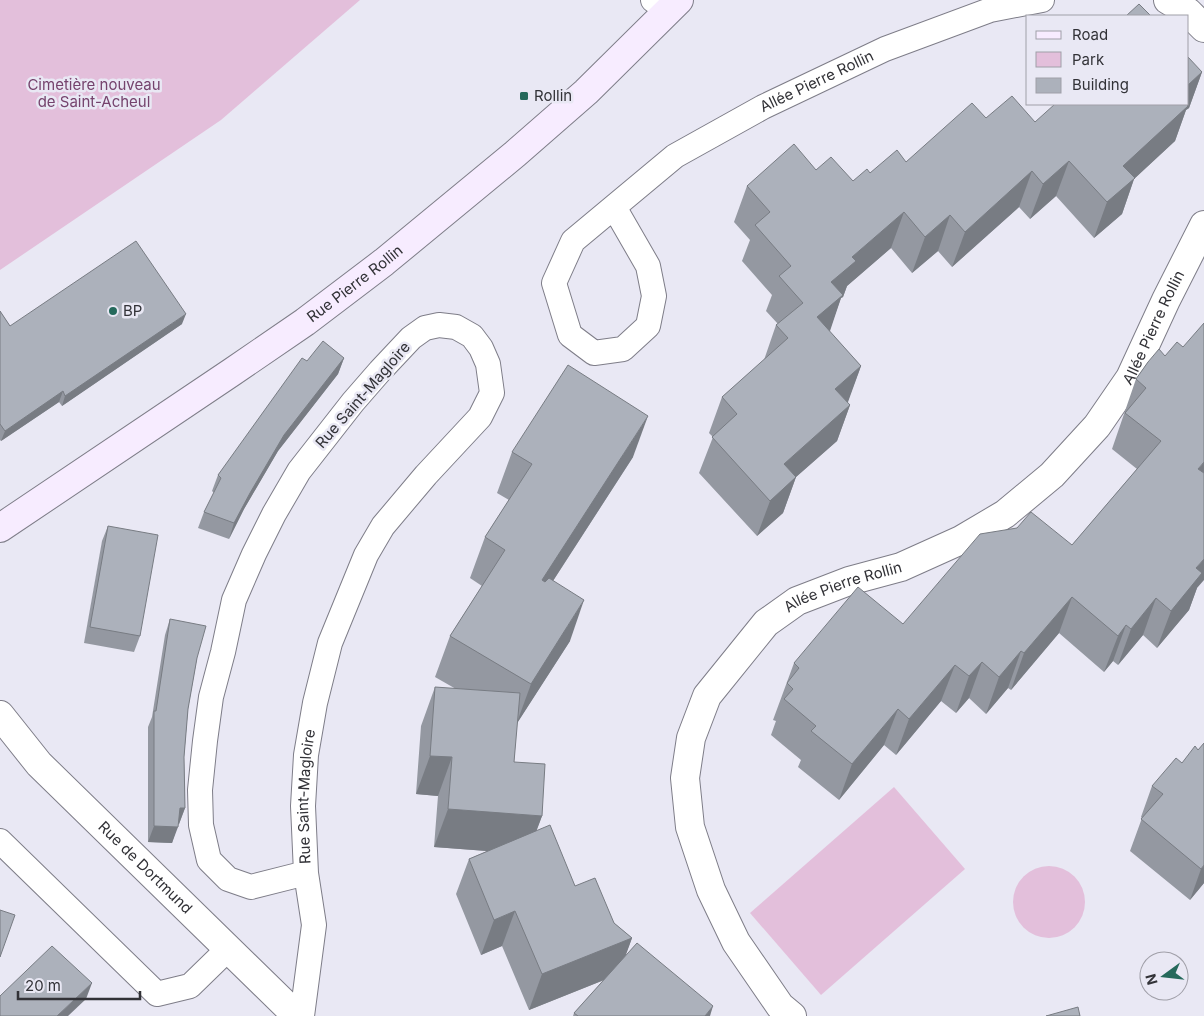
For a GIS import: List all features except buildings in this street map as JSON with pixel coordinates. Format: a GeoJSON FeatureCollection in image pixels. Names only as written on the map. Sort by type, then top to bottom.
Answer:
{"type":"FeatureCollection","features":[{"type":"Feature","properties":{"kind":"street"},"geometry":{"type":"LineString","coordinates":[[1168,0],[1188,12],[1204,28]]}},
{"type":"Feature","properties":{"kind":"street","name":"Rue Pierre Rollin"},"geometry":{"type":"LineString","coordinates":[[0,528],[305,322],[384,262],[515,154],[586,92],[667,4]]}},
{"type":"Feature","properties":{"kind":"street","name":"Allée Pierre Rollin"},"geometry":{"type":"LineString","coordinates":[[792,1016],[780,1006],[736,942],[711,890],[690,827],[685,778],[691,738],[707,696],[766,623],[797,601],[849,581],[901,567],[961,540],[1004,514],[1052,474],[1097,426],[1130,378],[1166,300],[1204,225]]}},
{"type":"Feature","properties":{"kind":"street","name":"Rue de Dortmund"},"geometry":{"type":"LineString","coordinates":[[0,715],[39,764],[297,1016]]}},
{"type":"Feature","properties":{"kind":"lane","name":"Allée Pierre Rollin"},"geometry":{"type":"LineString","coordinates":[[614,207],[648,266],[654,296],[648,326],[623,349],[594,353],[570,335],[554,283],[574,241],[614,207],[674,156],[763,107],[885,49],[990,10],[1042,0]]}},
{"type":"Feature","properties":{"kind":"lane","name":"Rue Saint-Magloire"},"geometry":{"type":"LineString","coordinates":[[302,1016],[314,925],[306,873],[303,806],[306,755],[315,703],[330,642],[366,555],[383,526],[426,475],[480,418],[492,392],[488,364],[481,348],[472,336],[456,327],[439,325],[425,328],[411,338],[353,402],[299,470],[254,554],[234,600],[211,697],[200,790],[201,825],[209,860],[228,880],[251,886],[306,873]]}},
{"type":"Feature","properties":{"kind":"lane"},"geometry":{"type":"LineString","coordinates":[[0,841],[157,994],[190,986],[228,949]]}},
{"type":"Feature","properties":{"kind":"green space","name":"Cimetière nouveau de Saint-Acheul"},"geometry":{"type":"Polygon","coordinates":[[[0,0],[360,0],[221,120],[0,270],[0,0]]]}},
{"type":"Feature","properties":{"kind":"green space"},"geometry":{"type":"Polygon","coordinates":[[[894,787],[965,869],[821,995],[750,913],[894,787]]]}},
{"type":"Feature","properties":{"kind":"green space"},"geometry":{"type":"Polygon","coordinates":[[[1049,866],[1069,872],[1079,882],[1085,902],[1079,922],[1069,932],[1049,938],[1029,932],[1019,922],[1013,902],[1019,882],[1029,872],[1049,866]]]}},
{"type":"Feature","properties":{"kind":"place","name":"Rollin"},"geometry":{"type":"Point","coordinates":[524,96]}},
{"type":"Feature","properties":{"kind":"place","name":"BP"},"geometry":{"type":"Point","coordinates":[113,311]}}]}
